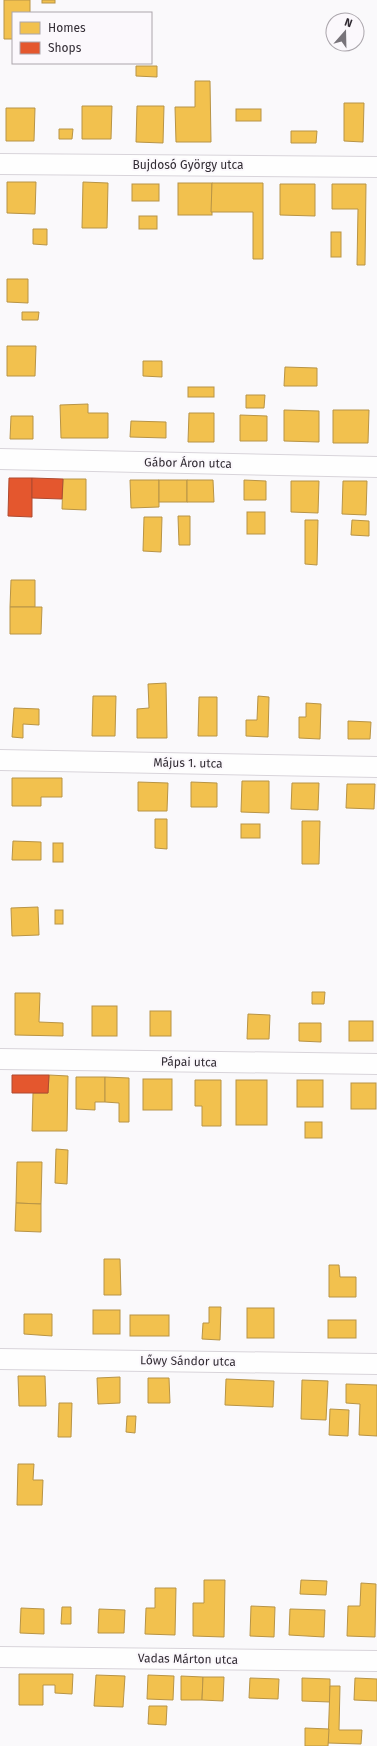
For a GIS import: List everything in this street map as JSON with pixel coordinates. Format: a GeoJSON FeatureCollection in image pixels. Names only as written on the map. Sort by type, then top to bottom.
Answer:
{"type":"FeatureCollection","features":[{"type":"Feature","properties":{"kind":"street","name":"Bujdosó György utca"},"geometry":{"type":"LineString","coordinates":[[0,164],[377,167]]}},
{"type":"Feature","properties":{"kind":"street","name":"Gábor Áron utca"},"geometry":{"type":"LineString","coordinates":[[0,459],[377,467]]}},
{"type":"Feature","properties":{"kind":"street","name":"Május 1. utca"},"geometry":{"type":"LineString","coordinates":[[0,760],[377,767]]}},
{"type":"Feature","properties":{"kind":"street","name":"Pápai utca"},"geometry":{"type":"LineString","coordinates":[[0,1059],[377,1064]]}},
{"type":"Feature","properties":{"kind":"street","name":"Lőwy Sándor utca"},"geometry":{"type":"LineString","coordinates":[[0,1359],[377,1364]]}},
{"type":"Feature","properties":{"kind":"street","name":"Vadas Márton utca"},"geometry":{"type":"LineString","coordinates":[[0,1656],[377,1661]]}},
{"type":"Feature","properties":{"kind":"building: Homes"},"geometry":{"type":"Polygon","coordinates":[[[4,0],[30,0],[30,12],[12,12],[12,39],[4,39],[4,0]]]}},
{"type":"Feature","properties":{"kind":"building: Homes"},"geometry":{"type":"Polygon","coordinates":[[[42,0],[55,0],[55,3],[42,3],[42,0]]]}},
{"type":"Feature","properties":{"kind":"building: Homes"},"geometry":{"type":"Polygon","coordinates":[[[136,66],[157,66],[157,77],[136,76],[136,66]]]}},
{"type":"Feature","properties":{"kind":"building: Homes"},"geometry":{"type":"Polygon","coordinates":[[[195,81],[210,81],[211,142],[176,142],[175,107],[195,107],[195,81]]]}},
{"type":"Feature","properties":{"kind":"building: Homes"},"geometry":{"type":"Polygon","coordinates":[[[344,103],[364,103],[363,142],[344,141],[344,103]]]}},
{"type":"Feature","properties":{"kind":"building: Homes"},"geometry":{"type":"Polygon","coordinates":[[[82,106],[112,106],[111,139],[82,139],[82,106]]]}},
{"type":"Feature","properties":{"kind":"building: Homes"},"geometry":{"type":"Polygon","coordinates":[[[137,106],[164,106],[163,143],[136,142],[137,106]]]}},
{"type":"Feature","properties":{"kind":"building: Homes"},"geometry":{"type":"Polygon","coordinates":[[[6,108],[35,108],[34,141],[6,141],[6,108]]]}},
{"type":"Feature","properties":{"kind":"building: Homes"},"geometry":{"type":"Polygon","coordinates":[[[236,109],[261,109],[261,121],[236,121],[236,109]]]}},
{"type":"Feature","properties":{"kind":"building: Homes"},"geometry":{"type":"Polygon","coordinates":[[[59,129],[73,129],[72,139],[59,139],[59,129]]]}},
{"type":"Feature","properties":{"kind":"building: Homes"},"geometry":{"type":"Polygon","coordinates":[[[291,131],[317,131],[316,143],[291,143],[291,131]]]}},
{"type":"Feature","properties":{"kind":"building: Homes"},"geometry":{"type":"Polygon","coordinates":[[[7,182],[36,182],[35,214],[7,213],[7,182]]]}},
{"type":"Feature","properties":{"kind":"building: Homes"},"geometry":{"type":"Polygon","coordinates":[[[83,182],[108,183],[107,228],[82,228],[83,182]]]}},
{"type":"Feature","properties":{"kind":"building: Homes"},"geometry":{"type":"Polygon","coordinates":[[[178,183],[212,183],[212,215],[178,215],[178,183]]]}},
{"type":"Feature","properties":{"kind":"building: Homes"},"geometry":{"type":"Polygon","coordinates":[[[212,183],[263,183],[263,259],[253,259],[253,212],[211,212],[212,183]]]}},
{"type":"Feature","properties":{"kind":"building: Homes"},"geometry":{"type":"Polygon","coordinates":[[[132,184],[159,184],[159,201],[132,201],[132,184]]]}},
{"type":"Feature","properties":{"kind":"building: Homes"},"geometry":{"type":"Polygon","coordinates":[[[280,184],[315,184],[315,216],[280,215],[280,184]]]}},
{"type":"Feature","properties":{"kind":"building: Homes"},"geometry":{"type":"Polygon","coordinates":[[[332,184],[366,184],[365,265],[357,265],[358,209],[332,209],[332,184]]]}},
{"type":"Feature","properties":{"kind":"building: Homes"},"geometry":{"type":"Polygon","coordinates":[[[139,216],[157,216],[157,229],[139,229],[139,216]]]}},
{"type":"Feature","properties":{"kind":"building: Homes"},"geometry":{"type":"Polygon","coordinates":[[[33,229],[47,229],[47,245],[33,244],[33,229]]]}},
{"type":"Feature","properties":{"kind":"building: Homes"},"geometry":{"type":"Polygon","coordinates":[[[331,232],[341,232],[341,257],[331,257],[331,232]]]}},
{"type":"Feature","properties":{"kind":"building: Homes"},"geometry":{"type":"Polygon","coordinates":[[[7,279],[28,279],[28,303],[7,302],[7,279]]]}},
{"type":"Feature","properties":{"kind":"building: Homes"},"geometry":{"type":"Polygon","coordinates":[[[22,312],[39,312],[38,320],[22,320],[22,312]]]}},
{"type":"Feature","properties":{"kind":"building: Homes"},"geometry":{"type":"Polygon","coordinates":[[[7,346],[36,346],[35,376],[7,376],[7,346]]]}},
{"type":"Feature","properties":{"kind":"building: Homes"},"geometry":{"type":"Polygon","coordinates":[[[143,361],[162,361],[162,377],[143,376],[143,361]]]}},
{"type":"Feature","properties":{"kind":"building: Homes"},"geometry":{"type":"Polygon","coordinates":[[[285,367],[317,368],[317,386],[284,386],[285,367]]]}},
{"type":"Feature","properties":{"kind":"building: Homes"},"geometry":{"type":"Polygon","coordinates":[[[188,387],[214,387],[214,397],[188,397],[188,387]]]}},
{"type":"Feature","properties":{"kind":"building: Homes"},"geometry":{"type":"Polygon","coordinates":[[[246,395],[265,395],[264,408],[246,408],[246,395]]]}},
{"type":"Feature","properties":{"kind":"building: Homes"},"geometry":{"type":"Polygon","coordinates":[[[88,404],[88,413],[108,413],[108,438],[61,438],[60,405],[88,404]]]}},
{"type":"Feature","properties":{"kind":"building: Homes"},"geometry":{"type":"Polygon","coordinates":[[[284,410],[319,411],[319,442],[284,441],[284,410]]]}},
{"type":"Feature","properties":{"kind":"building: Homes"},"geometry":{"type":"Polygon","coordinates":[[[333,410],[369,410],[368,443],[333,443],[333,410]]]}},
{"type":"Feature","properties":{"kind":"building: Homes"},"geometry":{"type":"Polygon","coordinates":[[[189,413],[214,413],[214,442],[188,442],[189,413]]]}},
{"type":"Feature","properties":{"kind":"building: Homes"},"geometry":{"type":"Polygon","coordinates":[[[240,415],[267,416],[267,441],[240,441],[240,415]]]}},
{"type":"Feature","properties":{"kind":"building: Homes"},"geometry":{"type":"Polygon","coordinates":[[[11,416],[33,416],[33,439],[10,439],[11,416]]]}},
{"type":"Feature","properties":{"kind":"building: Homes"},"geometry":{"type":"Polygon","coordinates":[[[131,421],[166,422],[166,438],[130,437],[131,421]]]}},
{"type":"Feature","properties":{"kind":"building: Homes"},"geometry":{"type":"Polygon","coordinates":[[[63,479],[86,479],[86,510],[62,509],[63,479]]]}},
{"type":"Feature","properties":{"kind":"building: Homes"},"geometry":{"type":"Polygon","coordinates":[[[130,480],[159,480],[159,507],[131,508],[130,480]]]}},
{"type":"Feature","properties":{"kind":"building: Homes"},"geometry":{"type":"Polygon","coordinates":[[[159,480],[187,480],[187,502],[159,502],[159,480]]]}},
{"type":"Feature","properties":{"kind":"building: Homes"},"geometry":{"type":"Polygon","coordinates":[[[187,480],[213,480],[214,502],[187,502],[187,480]]]}},
{"type":"Feature","properties":{"kind":"building: Homes"},"geometry":{"type":"Polygon","coordinates":[[[244,480],[266,481],[266,500],[244,500],[244,480]]]}},
{"type":"Feature","properties":{"kind":"building: Homes"},"geometry":{"type":"Polygon","coordinates":[[[291,481],[319,481],[318,513],[291,512],[291,481]]]}},
{"type":"Feature","properties":{"kind":"building: Homes"},"geometry":{"type":"Polygon","coordinates":[[[343,481],[367,481],[366,515],[342,514],[343,481]]]}},
{"type":"Feature","properties":{"kind":"building: Homes"},"geometry":{"type":"Polygon","coordinates":[[[247,512],[265,512],[265,534],[247,534],[247,512]]]}},
{"type":"Feature","properties":{"kind":"building: Homes"},"geometry":{"type":"Polygon","coordinates":[[[178,516],[190,516],[190,545],[179,545],[178,516]]]}},
{"type":"Feature","properties":{"kind":"building: Homes"},"geometry":{"type":"Polygon","coordinates":[[[144,517],[162,517],[161,552],[143,551],[144,517]]]}},
{"type":"Feature","properties":{"kind":"building: Homes"},"geometry":{"type":"Polygon","coordinates":[[[305,520],[318,520],[317,565],[305,564],[305,520]]]}},
{"type":"Feature","properties":{"kind":"building: Homes"},"geometry":{"type":"Polygon","coordinates":[[[352,520],[369,521],[369,536],[351,535],[352,520]]]}},
{"type":"Feature","properties":{"kind":"building: Homes"},"geometry":{"type":"Polygon","coordinates":[[[11,580],[35,580],[35,607],[10,607],[11,580]]]}},
{"type":"Feature","properties":{"kind":"building: Homes"},"geometry":{"type":"Polygon","coordinates":[[[10,607],[42,607],[41,634],[10,634],[10,607]]]}},
{"type":"Feature","properties":{"kind":"building: Homes"},"geometry":{"type":"Polygon","coordinates":[[[166,683],[167,738],[137,738],[137,709],[149,708],[148,684],[166,683]]]}},
{"type":"Feature","properties":{"kind":"building: Homes"},"geometry":{"type":"Polygon","coordinates":[[[93,696],[116,696],[115,736],[92,736],[93,696]]]}},
{"type":"Feature","properties":{"kind":"building: Homes"},"geometry":{"type":"Polygon","coordinates":[[[258,696],[269,697],[268,737],[246,736],[246,720],[257,720],[258,696]]]}},
{"type":"Feature","properties":{"kind":"building: Homes"},"geometry":{"type":"Polygon","coordinates":[[[199,697],[217,697],[217,736],[198,736],[199,697]]]}},
{"type":"Feature","properties":{"kind":"building: Homes"},"geometry":{"type":"Polygon","coordinates":[[[306,703],[321,704],[320,739],[299,738],[299,717],[306,717],[306,703]]]}},
{"type":"Feature","properties":{"kind":"building: Homes"},"geometry":{"type":"Polygon","coordinates":[[[14,708],[39,709],[39,725],[23,724],[23,738],[12,737],[14,708]]]}},
{"type":"Feature","properties":{"kind":"building: Homes"},"geometry":{"type":"Polygon","coordinates":[[[348,721],[371,722],[370,739],[348,739],[348,721]]]}},
{"type":"Feature","properties":{"kind":"building: Homes"},"geometry":{"type":"Polygon","coordinates":[[[12,778],[62,778],[62,797],[41,797],[41,806],[12,806],[12,778]]]}},
{"type":"Feature","properties":{"kind":"building: Homes"},"geometry":{"type":"Polygon","coordinates":[[[242,781],[269,781],[269,813],[241,812],[242,781]]]}},
{"type":"Feature","properties":{"kind":"building: Homes"},"geometry":{"type":"Polygon","coordinates":[[[138,782],[168,783],[167,811],[138,811],[138,782]]]}},
{"type":"Feature","properties":{"kind":"building: Homes"},"geometry":{"type":"Polygon","coordinates":[[[191,782],[217,783],[217,807],[191,807],[191,782]]]}},
{"type":"Feature","properties":{"kind":"building: Homes"},"geometry":{"type":"Polygon","coordinates":[[[292,783],[319,783],[318,810],[291,809],[292,783]]]}},
{"type":"Feature","properties":{"kind":"building: Homes"},"geometry":{"type":"Polygon","coordinates":[[[347,784],[375,784],[374,809],[346,808],[347,784]]]}},
{"type":"Feature","properties":{"kind":"building: Homes"},"geometry":{"type":"Polygon","coordinates":[[[155,819],[167,819],[167,849],[155,848],[155,819]]]}},
{"type":"Feature","properties":{"kind":"building: Homes"},"geometry":{"type":"Polygon","coordinates":[[[302,821],[320,821],[319,864],[302,864],[302,821]]]}},
{"type":"Feature","properties":{"kind":"building: Homes"},"geometry":{"type":"Polygon","coordinates":[[[241,824],[260,824],[260,838],[241,838],[241,824]]]}},
{"type":"Feature","properties":{"kind":"building: Homes"},"geometry":{"type":"Polygon","coordinates":[[[13,841],[41,842],[41,860],[12,860],[13,841]]]}},
{"type":"Feature","properties":{"kind":"building: Homes"},"geometry":{"type":"Polygon","coordinates":[[[53,843],[63,843],[63,862],[53,862],[53,843]]]}},
{"type":"Feature","properties":{"kind":"building: Homes"},"geometry":{"type":"Polygon","coordinates":[[[38,907],[39,935],[12,936],[11,908],[38,907]]]}},
{"type":"Feature","properties":{"kind":"building: Homes"},"geometry":{"type":"Polygon","coordinates":[[[55,910],[63,910],[63,924],[55,924],[55,910]]]}},
{"type":"Feature","properties":{"kind":"building: Homes"},"geometry":{"type":"Polygon","coordinates":[[[312,992],[325,992],[324,1004],[312,1004],[312,992]]]}},
{"type":"Feature","properties":{"kind":"building: Homes"},"geometry":{"type":"Polygon","coordinates":[[[15,993],[40,993],[39,1022],[63,1023],[63,1036],[15,1035],[15,993]]]}},
{"type":"Feature","properties":{"kind":"building: Homes"},"geometry":{"type":"Polygon","coordinates":[[[92,1006],[117,1006],[117,1036],[92,1036],[92,1006]]]}},
{"type":"Feature","properties":{"kind":"building: Homes"},"geometry":{"type":"Polygon","coordinates":[[[150,1011],[171,1011],[171,1036],[150,1036],[150,1011]]]}},
{"type":"Feature","properties":{"kind":"building: Homes"},"geometry":{"type":"Polygon","coordinates":[[[248,1014],[270,1015],[269,1039],[247,1039],[248,1014]]]}},
{"type":"Feature","properties":{"kind":"building: Homes"},"geometry":{"type":"Polygon","coordinates":[[[349,1021],[373,1021],[373,1041],[349,1041],[349,1021]]]}},
{"type":"Feature","properties":{"kind":"building: Homes"},"geometry":{"type":"Polygon","coordinates":[[[299,1023],[321,1023],[321,1042],[299,1041],[299,1023]]]}},
{"type":"Feature","properties":{"kind":"building: Homes"},"geometry":{"type":"Polygon","coordinates":[[[49,1075],[68,1076],[67,1131],[32,1131],[33,1093],[48,1093],[49,1075]]]}},
{"type":"Feature","properties":{"kind":"building: Homes"},"geometry":{"type":"Polygon","coordinates":[[[76,1077],[105,1077],[105,1102],[95,1102],[95,1110],[76,1109],[76,1077]]]}},
{"type":"Feature","properties":{"kind":"building: Homes"},"geometry":{"type":"Polygon","coordinates":[[[105,1077],[129,1078],[129,1122],[119,1122],[119,1103],[105,1102],[105,1077]]]}},
{"type":"Feature","properties":{"kind":"building: Homes"},"geometry":{"type":"Polygon","coordinates":[[[143,1079],[172,1079],[172,1110],[143,1110],[143,1079]]]}},
{"type":"Feature","properties":{"kind":"building: Homes"},"geometry":{"type":"Polygon","coordinates":[[[195,1080],[221,1080],[221,1126],[202,1126],[202,1106],[195,1106],[195,1080]]]}},
{"type":"Feature","properties":{"kind":"building: Homes"},"geometry":{"type":"Polygon","coordinates":[[[236,1080],[267,1080],[267,1125],[236,1125],[236,1080]]]}},
{"type":"Feature","properties":{"kind":"building: Homes"},"geometry":{"type":"Polygon","coordinates":[[[297,1080],[323,1080],[323,1107],[297,1107],[297,1080]]]}},
{"type":"Feature","properties":{"kind":"building: Homes"},"geometry":{"type":"Polygon","coordinates":[[[351,1083],[376,1083],[376,1109],[351,1109],[351,1083]]]}},
{"type":"Feature","properties":{"kind":"building: Homes"},"geometry":{"type":"Polygon","coordinates":[[[305,1122],[322,1122],[322,1138],[305,1138],[305,1122]]]}},
{"type":"Feature","properties":{"kind":"building: Homes"},"geometry":{"type":"Polygon","coordinates":[[[56,1149],[68,1150],[67,1184],[55,1183],[56,1149]]]}},
{"type":"Feature","properties":{"kind":"building: Homes"},"geometry":{"type":"Polygon","coordinates":[[[17,1162],[42,1162],[41,1204],[16,1203],[17,1162]]]}},
{"type":"Feature","properties":{"kind":"building: Homes"},"geometry":{"type":"Polygon","coordinates":[[[16,1203],[41,1204],[41,1232],[15,1231],[16,1203]]]}},
{"type":"Feature","properties":{"kind":"building: Homes"},"geometry":{"type":"Polygon","coordinates":[[[104,1259],[120,1259],[121,1295],[104,1295],[104,1259]]]}},
{"type":"Feature","properties":{"kind":"building: Homes"},"geometry":{"type":"Polygon","coordinates":[[[329,1265],[339,1265],[340,1277],[356,1277],[356,1297],[329,1297],[329,1265]]]}},
{"type":"Feature","properties":{"kind":"building: Homes"},"geometry":{"type":"Polygon","coordinates":[[[209,1307],[221,1307],[220,1340],[202,1339],[203,1323],[209,1323],[209,1307]]]}},
{"type":"Feature","properties":{"kind":"building: Homes"},"geometry":{"type":"Polygon","coordinates":[[[247,1308],[274,1308],[274,1338],[247,1338],[247,1308]]]}},
{"type":"Feature","properties":{"kind":"building: Homes"},"geometry":{"type":"Polygon","coordinates":[[[93,1310],[120,1310],[120,1334],[93,1334],[93,1310]]]}},
{"type":"Feature","properties":{"kind":"building: Homes"},"geometry":{"type":"Polygon","coordinates":[[[24,1314],[52,1314],[52,1336],[24,1334],[24,1314]]]}},
{"type":"Feature","properties":{"kind":"building: Homes"},"geometry":{"type":"Polygon","coordinates":[[[130,1315],[169,1315],[169,1336],[130,1336],[130,1315]]]}},
{"type":"Feature","properties":{"kind":"building: Homes"},"geometry":{"type":"Polygon","coordinates":[[[328,1320],[356,1320],[356,1338],[328,1338],[328,1320]]]}},
{"type":"Feature","properties":{"kind":"building: Homes"},"geometry":{"type":"Polygon","coordinates":[[[18,1376],[45,1376],[46,1406],[19,1406],[18,1376]]]}},
{"type":"Feature","properties":{"kind":"building: Homes"},"geometry":{"type":"Polygon","coordinates":[[[120,1377],[120,1403],[98,1404],[97,1378],[120,1377]]]}},
{"type":"Feature","properties":{"kind":"building: Homes"},"geometry":{"type":"Polygon","coordinates":[[[148,1378],[169,1378],[170,1403],[148,1403],[148,1378]]]}},
{"type":"Feature","properties":{"kind":"building: Homes"},"geometry":{"type":"Polygon","coordinates":[[[226,1379],[274,1381],[273,1407],[225,1405],[226,1379]]]}},
{"type":"Feature","properties":{"kind":"building: Homes"},"geometry":{"type":"Polygon","coordinates":[[[302,1380],[328,1381],[326,1420],[301,1419],[302,1380]]]}},
{"type":"Feature","properties":{"kind":"building: Homes"},"geometry":{"type":"Polygon","coordinates":[[[346,1384],[377,1385],[377,1436],[359,1435],[360,1404],[346,1403],[346,1384]]]}},
{"type":"Feature","properties":{"kind":"building: Homes"},"geometry":{"type":"Polygon","coordinates":[[[59,1403],[72,1403],[71,1437],[58,1437],[59,1403]]]}},
{"type":"Feature","properties":{"kind":"building: Homes"},"geometry":{"type":"Polygon","coordinates":[[[330,1409],[349,1410],[348,1436],[329,1435],[330,1409]]]}},
{"type":"Feature","properties":{"kind":"building: Homes"},"geometry":{"type":"Polygon","coordinates":[[[127,1416],[136,1416],[135,1433],[126,1432],[127,1416]]]}},
{"type":"Feature","properties":{"kind":"building: Homes"},"geometry":{"type":"Polygon","coordinates":[[[18,1464],[34,1464],[33,1480],[43,1480],[42,1505],[17,1505],[18,1464]]]}},
{"type":"Feature","properties":{"kind":"building: Homes"},"geometry":{"type":"Polygon","coordinates":[[[204,1580],[225,1580],[224,1637],[193,1636],[193,1603],[204,1603],[204,1580]]]}},
{"type":"Feature","properties":{"kind":"building: Homes"},"geometry":{"type":"Polygon","coordinates":[[[301,1580],[327,1581],[326,1595],[300,1594],[301,1580]]]}},
{"type":"Feature","properties":{"kind":"building: Homes"},"geometry":{"type":"Polygon","coordinates":[[[361,1583],[376,1584],[375,1637],[347,1636],[348,1606],[360,1606],[361,1583]]]}},
{"type":"Feature","properties":{"kind":"building: Homes"},"geometry":{"type":"Polygon","coordinates":[[[155,1588],[176,1588],[175,1635],[145,1634],[146,1608],[155,1608],[155,1588]]]}},
{"type":"Feature","properties":{"kind":"building: Homes"},"geometry":{"type":"Polygon","coordinates":[[[251,1606],[275,1607],[274,1637],[250,1636],[251,1606]]]}},
{"type":"Feature","properties":{"kind":"building: Homes"},"geometry":{"type":"Polygon","coordinates":[[[62,1607],[71,1607],[71,1624],[61,1624],[62,1607]]]}},
{"type":"Feature","properties":{"kind":"building: Homes"},"geometry":{"type":"Polygon","coordinates":[[[21,1608],[44,1609],[44,1634],[20,1633],[21,1608]]]}},
{"type":"Feature","properties":{"kind":"building: Homes"},"geometry":{"type":"Polygon","coordinates":[[[99,1609],[125,1610],[124,1633],[98,1633],[99,1609]]]}},
{"type":"Feature","properties":{"kind":"building: Homes"},"geometry":{"type":"Polygon","coordinates":[[[290,1609],[325,1610],[324,1637],[289,1635],[290,1609]]]}},
{"type":"Feature","properties":{"kind":"building: Homes"},"geometry":{"type":"Polygon","coordinates":[[[19,1674],[73,1674],[72,1694],[55,1693],[55,1685],[43,1685],[43,1705],[19,1705],[19,1674]]]}},
{"type":"Feature","properties":{"kind":"building: Homes"},"geometry":{"type":"Polygon","coordinates":[[[96,1675],[125,1676],[123,1707],[94,1706],[96,1675]]]}},
{"type":"Feature","properties":{"kind":"building: Homes"},"geometry":{"type":"Polygon","coordinates":[[[148,1675],[174,1676],[173,1700],[147,1699],[148,1675]]]}},
{"type":"Feature","properties":{"kind":"building: Homes"},"geometry":{"type":"Polygon","coordinates":[[[181,1676],[203,1677],[202,1700],[181,1700],[181,1676]]]}},
{"type":"Feature","properties":{"kind":"building: Homes"},"geometry":{"type":"Polygon","coordinates":[[[203,1677],[224,1677],[223,1701],[202,1700],[203,1677]]]}},
{"type":"Feature","properties":{"kind":"building: Homes"},"geometry":{"type":"Polygon","coordinates":[[[250,1678],[279,1679],[278,1699],[249,1698],[250,1678]]]}},
{"type":"Feature","properties":{"kind":"building: Homes"},"geometry":{"type":"Polygon","coordinates":[[[302,1678],[330,1679],[330,1702],[302,1701],[302,1678]]]}},
{"type":"Feature","properties":{"kind":"building: Homes"},"geometry":{"type":"Polygon","coordinates":[[[355,1678],[377,1679],[377,1701],[354,1700],[355,1678]]]}},
{"type":"Feature","properties":{"kind":"building: Homes"},"geometry":{"type":"Polygon","coordinates":[[[330,1686],[340,1686],[339,1730],[362,1730],[361,1744],[328,1743],[330,1686]]]}},
{"type":"Feature","properties":{"kind":"building: Homes"},"geometry":{"type":"Polygon","coordinates":[[[149,1706],[167,1706],[166,1725],[148,1724],[149,1706]]]}},
{"type":"Feature","properties":{"kind":"building: Homes"},"geometry":{"type":"Polygon","coordinates":[[[305,1728],[329,1729],[328,1746],[305,1746],[305,1728]]]}},
{"type":"Feature","properties":{"kind":"building: Shops"},"geometry":{"type":"Polygon","coordinates":[[[9,478],[32,478],[32,517],[8,516],[9,478]]]}},
{"type":"Feature","properties":{"kind":"building: Shops"},"geometry":{"type":"Polygon","coordinates":[[[32,478],[63,479],[62,499],[32,498],[32,478]]]}},
{"type":"Feature","properties":{"kind":"building: Shops"},"geometry":{"type":"Polygon","coordinates":[[[12,1075],[49,1075],[48,1093],[12,1093],[12,1075]]]}}]}
